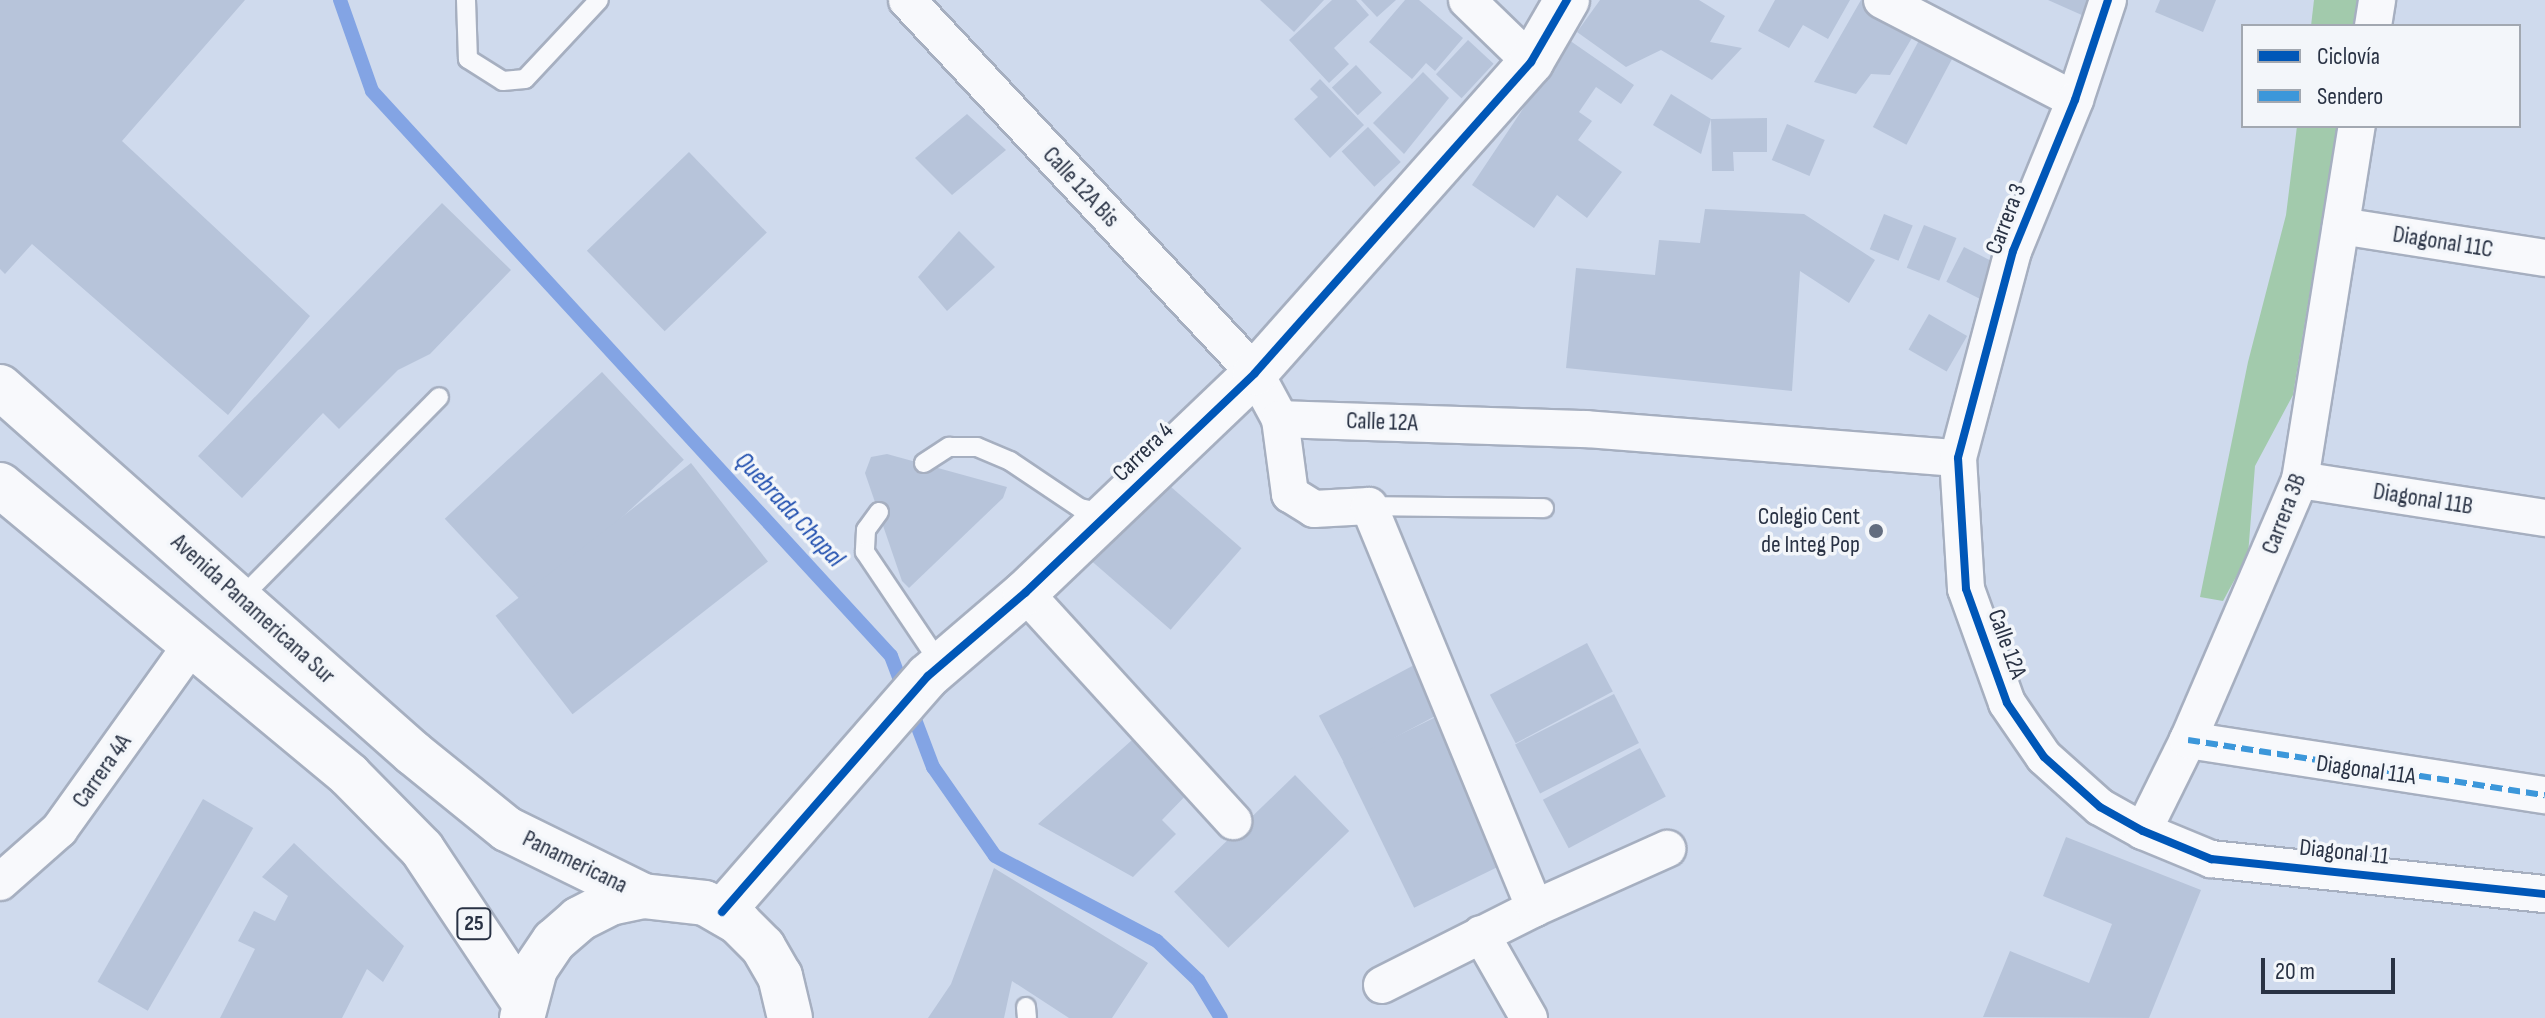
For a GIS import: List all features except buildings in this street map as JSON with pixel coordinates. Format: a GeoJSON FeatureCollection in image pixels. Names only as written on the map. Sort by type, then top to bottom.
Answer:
{"type":"FeatureCollection","features":[{"type":"Feature","properties":{"kind":"main road","name":"Carrera 4"},"geometry":{"type":"LineString","coordinates":[[722,912],[885,722],[935,671],[1025,593],[1255,373],[1531,62],[1567,0]]}},
{"type":"Feature","properties":{"kind":"main road","name":"Avenida Panamericana Sur"},"geometry":{"type":"LineString","coordinates":[[0,387],[413,753],[507,829]]}},
{"type":"Feature","properties":{"kind":"main road"},"geometry":{"type":"LineString","coordinates":[[0,485],[190,647]]}},
{"type":"Feature","properties":{"kind":"main road","name":"25"},"geometry":{"type":"LineString","coordinates":[[190,647],[349,775],[422,849],[523,1010]]}},
{"type":"Feature","properties":{"kind":"main road","name":"Panamericana"},"geometry":{"type":"LineString","coordinates":[[507,829],[643,896]]}},
{"type":"Feature","properties":{"kind":"main road"},"geometry":{"type":"LineString","coordinates":[[523,1010],[535,969],[579,919],[610,903],[643,896],[677,897],[722,912],[763,947],[780,976],[790,1018]]}},
{"type":"Feature","properties":{"kind":"street","name":"Calle 12A Bis"},"geometry":{"type":"LineString","coordinates":[[907,0],[1255,373]]}},
{"type":"Feature","properties":{"kind":"street"},"geometry":{"type":"LineString","coordinates":[[1467,0],[1531,62]]}},
{"type":"Feature","properties":{"kind":"street"},"geometry":{"type":"LineString","coordinates":[[1882,0],[2075,100]]}},
{"type":"Feature","properties":{"kind":"street","name":"Carrera 3"},"geometry":{"type":"LineString","coordinates":[[1958,458],[2013,251],[2075,100],[2108,0]]}},
{"type":"Feature","properties":{"kind":"street"},"geometry":{"type":"LineString","coordinates":[[2373,24],[2377,0]]}},
{"type":"Feature","properties":{"kind":"street","name":"Carrera 3B"},"geometry":{"type":"LineString","coordinates":[[2143,831],[2188,740],[2300,480],[2357,128]]}},
{"type":"Feature","properties":{"kind":"street","name":"Diagonal 11C"},"geometry":{"type":"LineString","coordinates":[[2341,226],[2545,258]]}},
{"type":"Feature","properties":{"kind":"street"},"geometry":{"type":"LineString","coordinates":[[1255,373],[1280,419],[1290,494],[1314,509],[1369,506],[1535,908]]}},
{"type":"Feature","properties":{"kind":"street","name":"Calle 12A"},"geometry":{"type":"LineString","coordinates":[[1280,419],[1586,429],[1958,458],[1966,589],[2007,703],[2044,757],[2100,807],[2143,831]]}},
{"type":"Feature","properties":{"kind":"street","name":"Diagonal 11B"},"geometry":{"type":"LineString","coordinates":[[2300,480],[2545,518]]}},
{"type":"Feature","properties":{"kind":"street"},"geometry":{"type":"LineString","coordinates":[[1025,593],[1233,821]]}},
{"type":"Feature","properties":{"kind":"street","name":"Carrera 4A"},"geometry":{"type":"LineString","coordinates":[[0,882],[59,830],[190,647]]}},
{"type":"Feature","properties":{"kind":"street","name":"Diagonal 11A"},"geometry":{"type":"LineString","coordinates":[[2188,740],[2545,795]]}},
{"type":"Feature","properties":{"kind":"street","name":"Diagonal 11"},"geometry":{"type":"LineString","coordinates":[[2143,831],[2211,859],[2545,894]]}},
{"type":"Feature","properties":{"kind":"street"},"geometry":{"type":"LineString","coordinates":[[1382,985],[1535,908],[1667,849]]}},
{"type":"Feature","properties":{"kind":"street"},"geometry":{"type":"LineString","coordinates":[[1481,934],[1529,1018]]}},
{"type":"Feature","properties":{"kind":"lane"},"geometry":{"type":"LineString","coordinates":[[466,0],[468,59],[503,81],[525,79],[599,0]]}},
{"type":"Feature","properties":{"kind":"lane"},"geometry":{"type":"LineString","coordinates":[[241,598],[439,397]]}},
{"type":"Feature","properties":{"kind":"lane"},"geometry":{"type":"LineString","coordinates":[[924,463],[949,447],[977,447],[1010,461],[1080,508],[1107,513]]}},
{"type":"Feature","properties":{"kind":"lane"},"geometry":{"type":"LineString","coordinates":[[1369,506],[1544,508]]}},
{"type":"Feature","properties":{"kind":"lane"},"geometry":{"type":"LineString","coordinates":[[879,512],[866,530],[865,552],[874,573],[922,631],[935,671]]}},
{"type":"Feature","properties":{"kind":"lane"},"geometry":{"type":"LineString","coordinates":[[2497,887],[2545,913]]}},
{"type":"Feature","properties":{"kind":"green space"},"geometry":{"type":"Polygon","coordinates":[[[2314,0],[2357,0],[2353,24],[2311,24],[2314,0]]]}},
{"type":"Feature","properties":{"kind":"green space"},"geometry":{"type":"Polygon","coordinates":[[[2297,128],[2337,128],[2293,395],[2255,466],[2248,555],[2223,601],[2200,597],[2248,362],[2286,215],[2297,128]]]}},
{"type":"Feature","properties":{"kind":"waterway","name":"Quebrada Chapal"},"geometry":{"type":"LineString","coordinates":[[340,0],[372,91],[891,656],[933,767],[995,856],[1157,941],[1198,980],[1221,1018]]}},
{"type":"Feature","properties":{"kind":"marked path"},"geometry":{"type":"LineString","coordinates":[[2188,740],[2545,795]]}},
{"type":"Feature","properties":{"kind":"cycle path"},"geometry":{"type":"LineString","coordinates":[[722,912],[928,676],[1025,593],[1255,373],[1531,62],[1567,0]]}},
{"type":"Feature","properties":{"kind":"cycle path"},"geometry":{"type":"LineString","coordinates":[[2108,0],[2075,100],[2013,251],[1958,458],[1966,589],[2007,703],[2044,757],[2100,807],[2143,831],[2211,859],[2545,894]]}},
{"type":"Feature","properties":{"kind":"place","name":"Colegio Cent de Integ Pop"},"geometry":{"type":"Point","coordinates":[1876,531]}}]}
